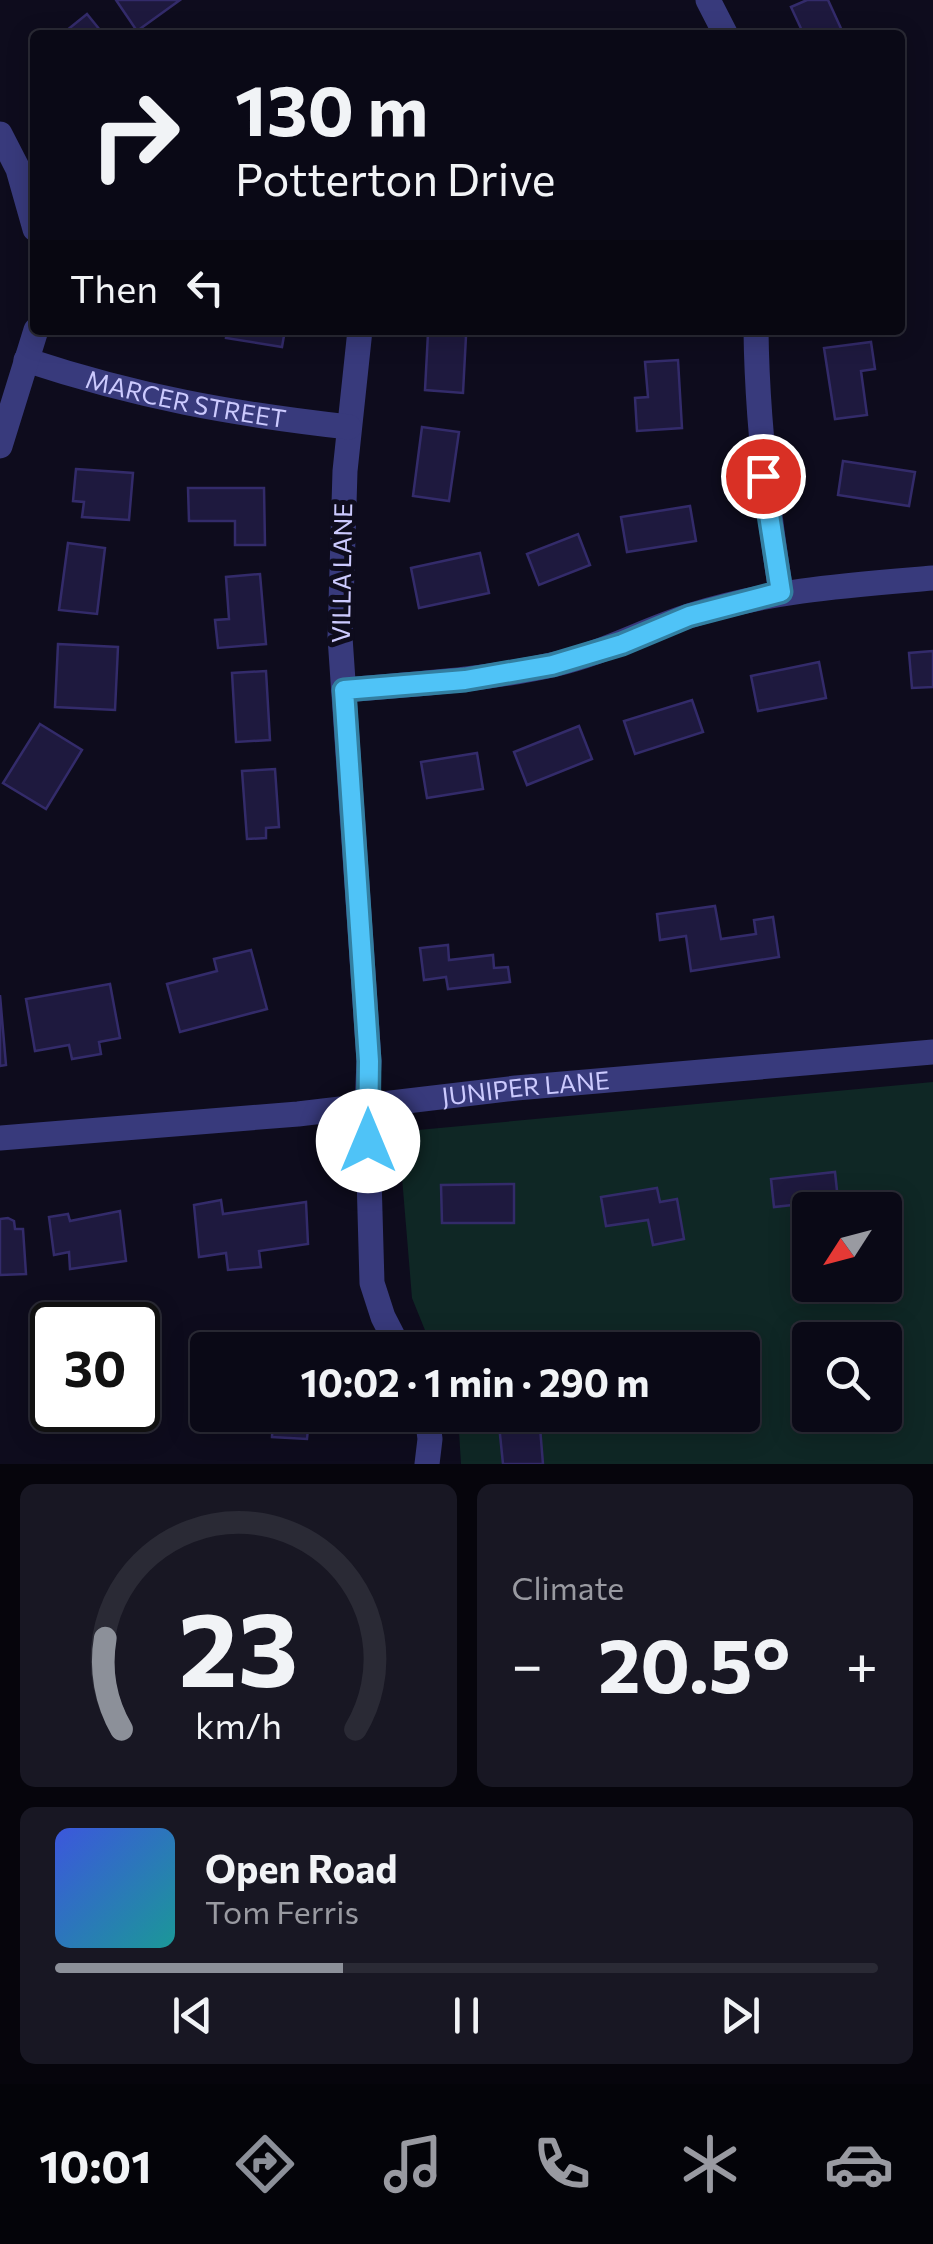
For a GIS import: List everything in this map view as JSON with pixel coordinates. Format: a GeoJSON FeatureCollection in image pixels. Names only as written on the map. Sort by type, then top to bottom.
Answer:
{"type":"FeatureCollection","features":[{"type":"Feature","properties":{"kind":"street"},"geometry":{"type":"LineString","coordinates":[[708,0],[723,30]]}},
{"type":"Feature","properties":{"kind":"street"},"geometry":{"type":"LineString","coordinates":[[0,134],[18,169],[30,212]]}},
{"type":"Feature","properties":{"kind":"street"},"geometry":{"type":"LineString","coordinates":[[0,446],[34,335]]}},
{"type":"Feature","properties":{"kind":"street","name":"VILLA LANE"},"geometry":{"type":"LineString","coordinates":[[359,335],[342,532],[340,637],[368,1042],[366,1106],[372,1283],[391,1332]]}},
{"type":"Feature","properties":{"kind":"street"},"geometry":{"type":"LineString","coordinates":[[756,335],[763,476],[781,592]]}},
{"type":"Feature","properties":{"kind":"street","name":"MARCER STREET"},"geometry":{"type":"LineString","coordinates":[[26,360],[156,399],[248,416],[350,427]]}},
{"type":"Feature","properties":{"kind":"street"},"geometry":{"type":"LineString","coordinates":[[344,690],[465,680],[552,665],[622,644],[689,616],[781,592],[933,578]]}},
{"type":"Feature","properties":{"kind":"street","name":"JUNIPER LANE"},"geometry":{"type":"LineString","coordinates":[[0,1138],[933,1052]]}},
{"type":"Feature","properties":{"kind":"street"},"geometry":{"type":"LineString","coordinates":[[427,1464],[429,1432]]}},
{"type":"Feature","properties":{"kind":"green space"},"geometry":{"type":"Polygon","coordinates":[[[933,1082],[933,1464],[461,1464],[459,1432],[760,1432],[760,1332],[426,1332],[412,1298],[400,1153],[418,1130],[933,1082]]]}},
{"type":"Feature","properties":{"kind":"building"},"geometry":{"type":"Polygon","coordinates":[[[116,0],[180,0],[138,30],[116,0]]]}},
{"type":"Feature","properties":{"kind":"building"},"geometry":{"type":"Polygon","coordinates":[[[807,0],[828,0],[842,30],[802,30],[791,7],[807,0]]]}},
{"type":"Feature","properties":{"kind":"building"},"geometry":{"type":"Polygon","coordinates":[[[87,14],[100,30],[67,30],[87,14]]]}},
{"type":"Feature","properties":{"kind":"building"},"geometry":{"type":"Polygon","coordinates":[[[226,335],[284,335],[282,347],[226,338],[226,335]]]}},
{"type":"Feature","properties":{"kind":"building"},"geometry":{"type":"Polygon","coordinates":[[[428,335],[466,336],[463,393],[425,390],[428,335]]]}},
{"type":"Feature","properties":{"kind":"building"},"geometry":{"type":"Polygon","coordinates":[[[871,342],[875,369],[861,371],[867,415],[835,419],[824,348],[871,342]]]}},
{"type":"Feature","properties":{"kind":"building"},"geometry":{"type":"Polygon","coordinates":[[[678,360],[682,428],[637,431],[635,398],[648,397],[645,362],[678,360]]]}},
{"type":"Feature","properties":{"kind":"building"},"geometry":{"type":"Polygon","coordinates":[[[422,427],[459,432],[449,501],[413,496],[422,427]]]}},
{"type":"Feature","properties":{"kind":"building"},"geometry":{"type":"Polygon","coordinates":[[[843,461],[915,472],[909,506],[838,495],[843,461]]]}},
{"type":"Feature","properties":{"kind":"building"},"geometry":{"type":"Polygon","coordinates":[[[76,469],[133,473],[129,520],[82,517],[84,502],[73,501],[76,469]]]}},
{"type":"Feature","properties":{"kind":"building"},"geometry":{"type":"Polygon","coordinates":[[[188,488],[264,488],[265,545],[235,545],[235,521],[189,521],[188,488]]]}},
{"type":"Feature","properties":{"kind":"building"},"geometry":{"type":"Polygon","coordinates":[[[690,506],[696,541],[627,552],[621,517],[690,506]]]}},
{"type":"Feature","properties":{"kind":"building"},"geometry":{"type":"Polygon","coordinates":[[[578,534],[590,565],[539,585],[527,554],[578,534]]]}},
{"type":"Feature","properties":{"kind":"building"},"geometry":{"type":"Polygon","coordinates":[[[68,543],[105,548],[97,614],[59,610],[68,543]]]}},
{"type":"Feature","properties":{"kind":"building"},"geometry":{"type":"Polygon","coordinates":[[[480,553],[489,593],[419,608],[411,568],[480,553]]]}},
{"type":"Feature","properties":{"kind":"building"},"geometry":{"type":"Polygon","coordinates":[[[260,574],[266,644],[218,648],[215,620],[229,619],[226,577],[260,574]]]}},
{"type":"Feature","properties":{"kind":"building"},"geometry":{"type":"Polygon","coordinates":[[[58,644],[118,647],[115,710],[55,707],[58,644]]]}},
{"type":"Feature","properties":{"kind":"building"},"geometry":{"type":"Polygon","coordinates":[[[933,651],[933,687],[912,688],[909,653],[933,651]]]}},
{"type":"Feature","properties":{"kind":"building"},"geometry":{"type":"Polygon","coordinates":[[[819,662],[826,698],[758,711],[751,676],[819,662]]]}},
{"type":"Feature","properties":{"kind":"building"},"geometry":{"type":"Polygon","coordinates":[[[266,671],[270,740],[236,742],[232,673],[266,671]]]}},
{"type":"Feature","properties":{"kind":"building"},"geometry":{"type":"Polygon","coordinates":[[[692,700],[703,732],[635,754],[624,721],[692,700]]]}},
{"type":"Feature","properties":{"kind":"building"},"geometry":{"type":"Polygon","coordinates":[[[40,724],[82,750],[46,809],[3,783],[40,724]]]}},
{"type":"Feature","properties":{"kind":"building"},"geometry":{"type":"Polygon","coordinates":[[[579,726],[592,759],[527,785],[514,752],[579,726]]]}},
{"type":"Feature","properties":{"kind":"building"},"geometry":{"type":"Polygon","coordinates":[[[477,753],[483,789],[427,798],[421,762],[477,753]]]}},
{"type":"Feature","properties":{"kind":"building"},"geometry":{"type":"Polygon","coordinates":[[[275,769],[279,827],[266,828],[266,838],[247,839],[242,771],[275,769]]]}},
{"type":"Feature","properties":{"kind":"building"},"geometry":{"type":"Polygon","coordinates":[[[715,906],[721,939],[756,934],[754,920],[773,917],[779,957],[691,971],[686,936],[660,940],[657,914],[715,906]]]}},
{"type":"Feature","properties":{"kind":"building"},"geometry":{"type":"Polygon","coordinates":[[[448,945],[449,960],[493,955],[494,968],[508,967],[510,982],[448,989],[446,977],[424,980],[420,948],[448,945]]]}},
{"type":"Feature","properties":{"kind":"building"},"geometry":{"type":"Polygon","coordinates":[[[251,950],[267,1009],[180,1032],[167,984],[217,971],[214,959],[251,950]]]}},
{"type":"Feature","properties":{"kind":"building"},"geometry":{"type":"Polygon","coordinates":[[[110,984],[120,1038],[99,1042],[101,1054],[72,1059],[69,1045],[35,1051],[26,999],[110,984]]]}},
{"type":"Feature","properties":{"kind":"building"},"geometry":{"type":"Polygon","coordinates":[[[0,995],[6,1065],[0,1066],[0,995]]]}},
{"type":"Feature","properties":{"kind":"building"},"geometry":{"type":"Polygon","coordinates":[[[835,1172],[837,1192],[792,1192],[792,1205],[774,1207],[771,1179],[835,1172]]]}},
{"type":"Feature","properties":{"kind":"building"},"geometry":{"type":"Polygon","coordinates":[[[514,1184],[514,1223],[442,1223],[441,1185],[514,1184]]]}},
{"type":"Feature","properties":{"kind":"building"},"geometry":{"type":"Polygon","coordinates":[[[657,1188],[660,1202],[677,1199],[684,1239],[653,1245],[648,1220],[606,1226],[601,1197],[657,1188]]]}},
{"type":"Feature","properties":{"kind":"building"},"geometry":{"type":"Polygon","coordinates":[[[221,1200],[223,1214],[306,1202],[308,1244],[259,1251],[261,1267],[228,1270],[226,1253],[199,1257],[194,1205],[221,1200]]]}},
{"type":"Feature","properties":{"kind":"building"},"geometry":{"type":"Polygon","coordinates":[[[120,1211],[126,1261],[70,1269],[69,1252],[54,1255],[49,1217],[68,1214],[70,1221],[120,1211]]]}},
{"type":"Feature","properties":{"kind":"building"},"geometry":{"type":"Polygon","coordinates":[[[0,1219],[14,1221],[15,1229],[23,1229],[26,1274],[0,1275],[0,1219]]]}},
{"type":"Feature","properties":{"kind":"building"},"geometry":{"type":"Polygon","coordinates":[[[272,1432],[308,1432],[307,1439],[272,1437],[272,1432]]]}},
{"type":"Feature","properties":{"kind":"building"},"geometry":{"type":"Polygon","coordinates":[[[500,1432],[540,1432],[543,1464],[503,1464],[500,1432]]]}},
{"type":"Feature","properties":{"kind":"route"},"geometry":{"type":"LineString","coordinates":[[368,1141],[369,1061],[344,690],[465,680],[552,665],[622,644],[689,616],[781,592],[763,476]]}}]}
